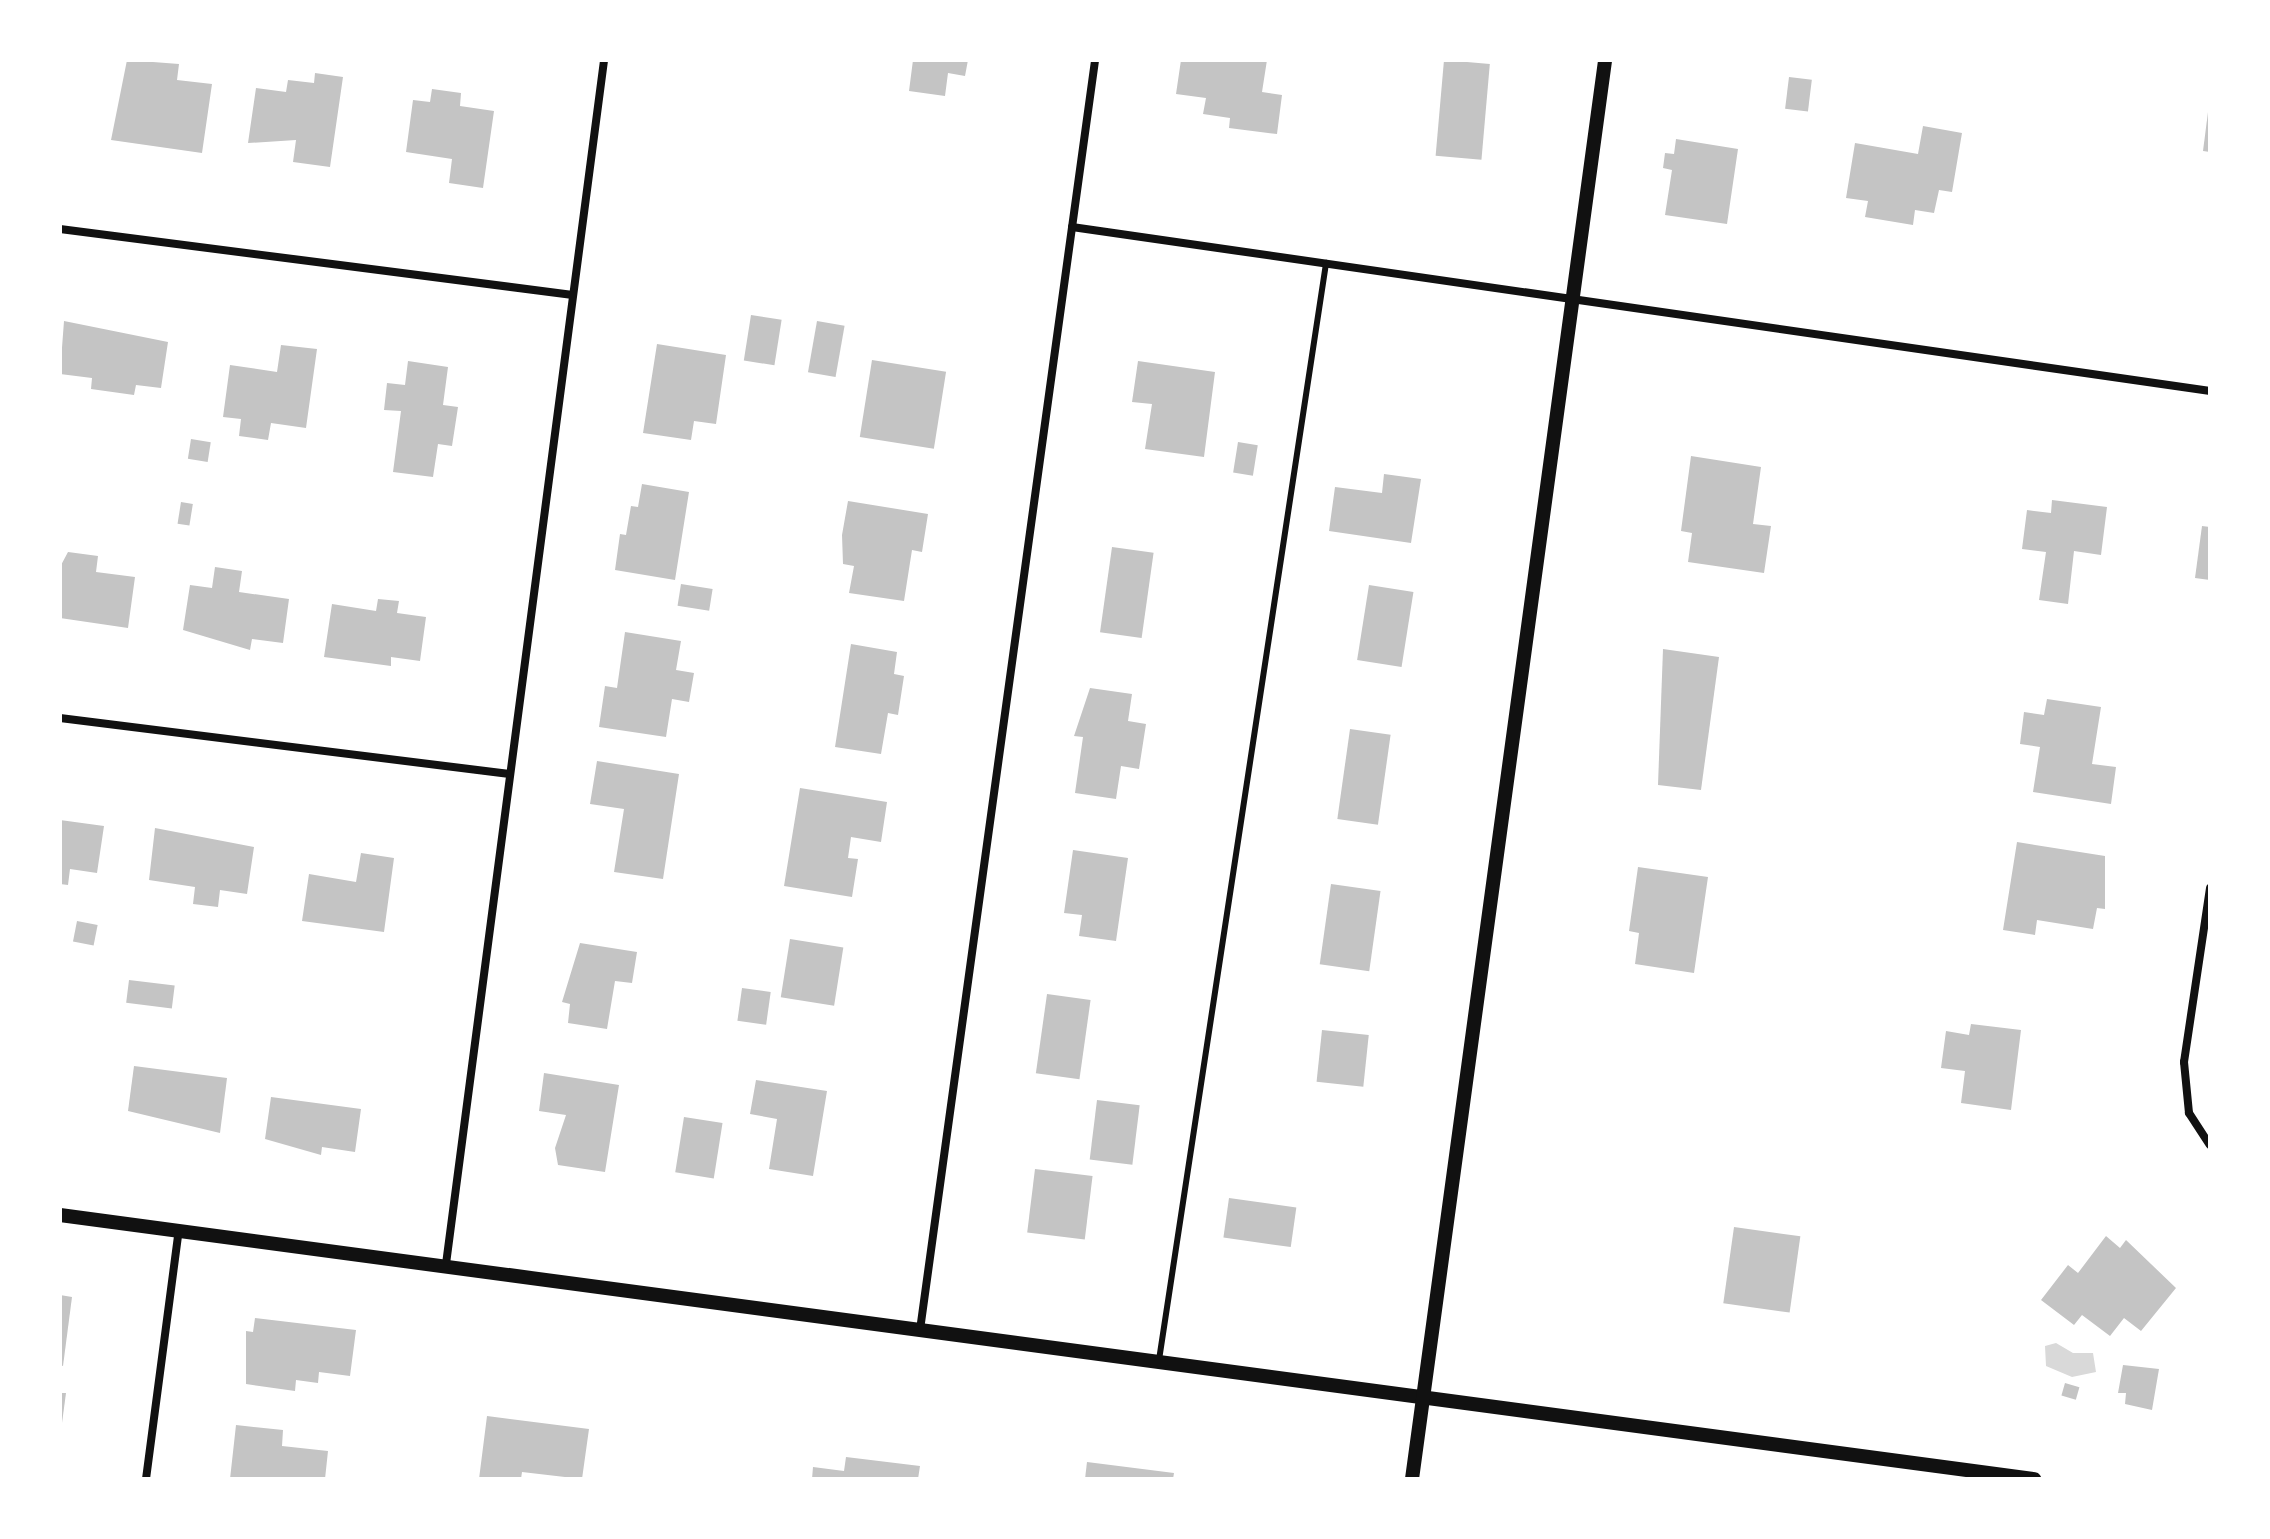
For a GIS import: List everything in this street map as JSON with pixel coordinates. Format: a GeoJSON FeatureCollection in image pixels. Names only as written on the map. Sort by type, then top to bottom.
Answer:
{"type":"FeatureCollection","features":[{"type":"Feature","properties":{"kind":"street"},"geometry":{"type":"LineString","coordinates":[[446,1264],[604,60]]}},
{"type":"Feature","properties":{"kind":"street"},"geometry":{"type":"LineString","coordinates":[[920,1330],[1095,60]]}},
{"type":"Feature","properties":{"kind":"street"},"geometry":{"type":"LineString","coordinates":[[1412,1479],[1605,60]]}},
{"type":"Feature","properties":{"kind":"street"},"geometry":{"type":"LineString","coordinates":[[1072,227],[2210,391]]}},
{"type":"Feature","properties":{"kind":"street"},"geometry":{"type":"LineString","coordinates":[[60,229],[573,295]]}},
{"type":"Feature","properties":{"kind":"street"},"geometry":{"type":"LineString","coordinates":[[60,718],[508,774]]}},
{"type":"Feature","properties":{"kind":"street"},"geometry":{"type":"LineString","coordinates":[[2210,888],[2184,1062],[2189,1113],[2210,1145]]}},
{"type":"Feature","properties":{"kind":"street"},"geometry":{"type":"LineString","coordinates":[[60,1215],[446,1264],[1158,1363],[2034,1479]]}},
{"type":"Feature","properties":{"kind":"street"},"geometry":{"type":"LineString","coordinates":[[146,1479],[179,1230]]}},
{"type":"Feature","properties":{"kind":"lane"},"geometry":{"type":"LineString","coordinates":[[1158,1363],[1326,263]]}},
{"type":"Feature","properties":{"kind":"shaded area"},"geometry":{"type":"Polygon","coordinates":[[[2056,1343],[2073,1353],[2093,1353],[2096,1372],[2072,1377],[2046,1366],[2045,1346],[2056,1343]]]}},
{"type":"Feature","properties":{"kind":"building"},"geometry":{"type":"Polygon","coordinates":[[[127,60],[179,64],[177,80],[212,84],[202,153],[111,140],[127,60]]]}},
{"type":"Feature","properties":{"kind":"building"},"geometry":{"type":"Polygon","coordinates":[[[913,60],[968,60],[965,76],[948,73],[945,96],[909,91],[913,60]]]}},
{"type":"Feature","properties":{"kind":"building"},"geometry":{"type":"Polygon","coordinates":[[[1181,60],[1267,60],[1262,92],[1282,95],[1277,134],[1229,128],[1230,118],[1203,114],[1206,98],[1176,94],[1181,60]]]}},
{"type":"Feature","properties":{"kind":"building"},"geometry":{"type":"Polygon","coordinates":[[[1444,60],[1490,64],[1481,160],[1436,156],[1444,60]]]}},
{"type":"Feature","properties":{"kind":"building"},"geometry":{"type":"Polygon","coordinates":[[[315,73],[343,77],[330,167],[293,162],[296,140],[248,143],[256,88],[286,92],[288,80],[314,83],[315,73]]]}},
{"type":"Feature","properties":{"kind":"building"},"geometry":{"type":"Polygon","coordinates":[[[1789,77],[1812,80],[1808,112],[1785,109],[1789,77]]]}},
{"type":"Feature","properties":{"kind":"building"},"geometry":{"type":"Polygon","coordinates":[[[432,89],[461,93],[460,106],[494,111],[483,188],[449,183],[452,159],[406,152],[413,100],[430,102],[432,89]]]}},
{"type":"Feature","properties":{"kind":"building"},"geometry":{"type":"Polygon","coordinates":[[[2210,112],[2210,152],[2203,151],[2210,112]]]}},
{"type":"Feature","properties":{"kind":"building"},"geometry":{"type":"Polygon","coordinates":[[[1923,126],[1962,133],[1952,192],[1939,190],[1934,213],[1915,210],[1913,225],[1865,217],[1868,201],[1846,198],[1855,143],[1918,154],[1923,126]]]}},
{"type":"Feature","properties":{"kind":"building"},"geometry":{"type":"Polygon","coordinates":[[[1676,139],[1738,149],[1727,224],[1665,215],[1672,170],[1663,168],[1665,153],[1674,154],[1676,139]]]}},
{"type":"Feature","properties":{"kind":"building"},"geometry":{"type":"Polygon","coordinates":[[[751,315],[782,320],[774,365],[744,360],[751,315]]]}},
{"type":"Feature","properties":{"kind":"building"},"geometry":{"type":"Polygon","coordinates":[[[64,321],[168,342],[161,388],[136,385],[134,395],[91,389],[92,378],[60,374],[64,321]]]}},
{"type":"Feature","properties":{"kind":"building"},"geometry":{"type":"Polygon","coordinates":[[[817,321],[845,326],[836,377],[808,372],[817,321]]]}},
{"type":"Feature","properties":{"kind":"building"},"geometry":{"type":"Polygon","coordinates":[[[657,344],[726,355],[716,424],[694,421],[691,440],[643,433],[657,344]]]}},
{"type":"Feature","properties":{"kind":"building"},"geometry":{"type":"Polygon","coordinates":[[[281,345],[317,349],[306,428],[271,423],[268,440],[239,436],[241,419],[223,417],[230,365],[277,372],[281,345]]]}},
{"type":"Feature","properties":{"kind":"building"},"geometry":{"type":"Polygon","coordinates":[[[872,360],[946,372],[934,449],[860,437],[872,360]]]}},
{"type":"Feature","properties":{"kind":"building"},"geometry":{"type":"Polygon","coordinates":[[[408,361],[448,367],[443,405],[458,407],[452,446],[438,444],[433,477],[393,472],[401,411],[384,410],[387,383],[405,385],[408,361]]]}},
{"type":"Feature","properties":{"kind":"building"},"geometry":{"type":"Polygon","coordinates":[[[1138,361],[1215,372],[1204,457],[1145,449],[1152,404],[1132,402],[1138,361]]]}},
{"type":"Feature","properties":{"kind":"building"},"geometry":{"type":"Polygon","coordinates":[[[191,439],[211,442],[208,462],[188,459],[191,439]]]}},
{"type":"Feature","properties":{"kind":"building"},"geometry":{"type":"Polygon","coordinates":[[[1238,442],[1258,445],[1253,476],[1233,473],[1238,442]]]}},
{"type":"Feature","properties":{"kind":"building"},"geometry":{"type":"Polygon","coordinates":[[[1691,456],[1761,467],[1753,524],[1771,526],[1764,573],[1688,562],[1692,533],[1681,531],[1691,456]]]}},
{"type":"Feature","properties":{"kind":"building"},"geometry":{"type":"Polygon","coordinates":[[[1384,474],[1421,479],[1411,543],[1329,531],[1335,487],[1382,493],[1384,474]]]}},
{"type":"Feature","properties":{"kind":"building"},"geometry":{"type":"Polygon","coordinates":[[[642,484],[689,492],[675,580],[615,570],[620,534],[626,535],[631,506],[638,507],[642,484]]]}},
{"type":"Feature","properties":{"kind":"building"},"geometry":{"type":"Polygon","coordinates":[[[2052,500],[2107,507],[2101,555],[2074,551],[2068,604],[2039,600],[2046,552],[2022,549],[2027,510],[2051,513],[2052,500]]]}},
{"type":"Feature","properties":{"kind":"building"},"geometry":{"type":"Polygon","coordinates":[[[848,501],[928,514],[922,552],[912,550],[904,601],[849,593],[854,566],[843,564],[842,535],[848,501]]]}},
{"type":"Feature","properties":{"kind":"building"},"geometry":{"type":"Polygon","coordinates":[[[181,502],[193,504],[189,526],[178,524],[181,502]]]}},
{"type":"Feature","properties":{"kind":"building"},"geometry":{"type":"Polygon","coordinates":[[[2202,526],[2210,527],[2210,580],[2195,578],[2202,526]]]}},
{"type":"Feature","properties":{"kind":"building"},"geometry":{"type":"Polygon","coordinates":[[[1112,547],[1154,553],[1142,638],[1100,632],[1112,547]]]}},
{"type":"Feature","properties":{"kind":"building"},"geometry":{"type":"Polygon","coordinates":[[[68,552],[98,556],[96,572],[135,577],[128,628],[60,618],[60,567],[68,552]]]}},
{"type":"Feature","properties":{"kind":"building"},"geometry":{"type":"Polygon","coordinates":[[[215,567],[242,571],[239,592],[289,599],[283,643],[252,639],[250,650],[183,630],[190,585],[212,588],[215,567]]]}},
{"type":"Feature","properties":{"kind":"building"},"geometry":{"type":"Polygon","coordinates":[[[681,584],[713,589],[709,611],[678,606],[681,584]]]}},
{"type":"Feature","properties":{"kind":"building"},"geometry":{"type":"Polygon","coordinates":[[[1369,585],[1413,592],[1402,667],[1357,660],[1369,585]]]}},
{"type":"Feature","properties":{"kind":"building"},"geometry":{"type":"Polygon","coordinates":[[[378,599],[399,601],[397,613],[426,617],[420,661],[391,657],[391,666],[324,657],[332,604],[376,611],[378,599]]]}},
{"type":"Feature","properties":{"kind":"building"},"geometry":{"type":"Polygon","coordinates":[[[625,632],[681,641],[676,670],[694,673],[689,702],[672,699],[666,737],[599,727],[605,686],[617,688],[625,632]]]}},
{"type":"Feature","properties":{"kind":"building"},"geometry":{"type":"Polygon","coordinates":[[[851,644],[897,652],[894,674],[904,676],[898,715],[888,713],[881,754],[835,747],[851,644]]]}},
{"type":"Feature","properties":{"kind":"building"},"geometry":{"type":"Polygon","coordinates":[[[1663,649],[1719,657],[1701,790],[1658,785],[1663,649]]]}},
{"type":"Feature","properties":{"kind":"building"},"geometry":{"type":"Polygon","coordinates":[[[1090,688],[1132,694],[1128,721],[1146,724],[1139,769],[1121,766],[1116,799],[1075,793],[1083,737],[1074,736],[1090,688]]]}},
{"type":"Feature","properties":{"kind":"building"},"geometry":{"type":"Polygon","coordinates":[[[2047,699],[2101,707],[2092,764],[2116,767],[2111,804],[2033,792],[2040,747],[2020,744],[2024,712],[2044,715],[2047,699]]]}},
{"type":"Feature","properties":{"kind":"building"},"geometry":{"type":"Polygon","coordinates":[[[1350,729],[1391,735],[1378,825],[1337,819],[1350,729]]]}},
{"type":"Feature","properties":{"kind":"building"},"geometry":{"type":"Polygon","coordinates":[[[597,761],[679,774],[663,879],[614,872],[624,809],[590,804],[597,761]]]}},
{"type":"Feature","properties":{"kind":"building"},"geometry":{"type":"Polygon","coordinates":[[[800,788],[887,802],[881,842],[851,837],[848,858],[858,859],[852,897],[784,886],[800,788]]]}},
{"type":"Feature","properties":{"kind":"building"},"geometry":{"type":"Polygon","coordinates":[[[60,820],[104,826],[97,873],[70,869],[68,885],[60,884],[60,820]]]}},
{"type":"Feature","properties":{"kind":"building"},"geometry":{"type":"Polygon","coordinates":[[[155,828],[254,847],[247,894],[220,890],[218,907],[193,904],[195,887],[149,880],[155,828]]]}},
{"type":"Feature","properties":{"kind":"building"},"geometry":{"type":"Polygon","coordinates":[[[2017,842],[2105,856],[2105,909],[2097,908],[2093,929],[2037,920],[2035,935],[2003,930],[2017,842]]]}},
{"type":"Feature","properties":{"kind":"building"},"geometry":{"type":"Polygon","coordinates":[[[1073,850],[1128,858],[1116,941],[1079,936],[1082,915],[1064,913],[1073,850]]]}},
{"type":"Feature","properties":{"kind":"building"},"geometry":{"type":"Polygon","coordinates":[[[361,853],[394,858],[384,932],[302,921],[309,874],[356,882],[361,853]]]}},
{"type":"Feature","properties":{"kind":"building"},"geometry":{"type":"Polygon","coordinates":[[[1638,867],[1708,877],[1694,973],[1635,964],[1639,933],[1629,931],[1638,867]]]}},
{"type":"Feature","properties":{"kind":"building"},"geometry":{"type":"Polygon","coordinates":[[[1331,884],[1381,891],[1369,971],[1320,964],[1331,884]]]}},
{"type":"Feature","properties":{"kind":"building"},"geometry":{"type":"Polygon","coordinates":[[[77,921],[98,925],[94,946],[73,942],[77,921]]]}},
{"type":"Feature","properties":{"kind":"building"},"geometry":{"type":"Polygon","coordinates":[[[790,939],[843,947],[834,1006],[781,997],[790,939]]]}},
{"type":"Feature","properties":{"kind":"building"},"geometry":{"type":"Polygon","coordinates":[[[580,943],[637,952],[632,983],[615,981],[607,1029],[568,1023],[570,1004],[562,1002],[580,943]]]}},
{"type":"Feature","properties":{"kind":"building"},"geometry":{"type":"Polygon","coordinates":[[[129,980],[175,986],[172,1008],[126,1003],[129,980]]]}},
{"type":"Feature","properties":{"kind":"building"},"geometry":{"type":"Polygon","coordinates":[[[742,988],[771,992],[766,1025],[737,1021],[742,988]]]}},
{"type":"Feature","properties":{"kind":"building"},"geometry":{"type":"Polygon","coordinates":[[[1047,994],[1091,1000],[1079,1079],[1036,1073],[1047,994]]]}},
{"type":"Feature","properties":{"kind":"building"},"geometry":{"type":"Polygon","coordinates":[[[1971,1024],[2021,1030],[2011,1110],[1961,1103],[1965,1071],[1941,1068],[1946,1031],[1969,1035],[1971,1024]]]}},
{"type":"Feature","properties":{"kind":"building"},"geometry":{"type":"Polygon","coordinates":[[[1322,1030],[1369,1035],[1363,1087],[1317,1082],[1322,1030]]]}},
{"type":"Feature","properties":{"kind":"building"},"geometry":{"type":"Polygon","coordinates":[[[134,1066],[227,1078],[220,1133],[128,1111],[134,1066]]]}},
{"type":"Feature","properties":{"kind":"building"},"geometry":{"type":"Polygon","coordinates":[[[544,1073],[619,1085],[605,1172],[558,1165],[555,1148],[566,1115],[539,1111],[544,1073]]]}},
{"type":"Feature","properties":{"kind":"building"},"geometry":{"type":"Polygon","coordinates":[[[756,1080],[827,1091],[813,1176],[769,1169],[777,1119],[750,1114],[756,1080]]]}},
{"type":"Feature","properties":{"kind":"building"},"geometry":{"type":"Polygon","coordinates":[[[271,1097],[361,1109],[355,1152],[322,1147],[321,1155],[265,1139],[271,1097]]]}},
{"type":"Feature","properties":{"kind":"building"},"geometry":{"type":"Polygon","coordinates":[[[1097,1100],[1140,1105],[1132,1165],[1090,1160],[1097,1100]]]}},
{"type":"Feature","properties":{"kind":"building"},"geometry":{"type":"Polygon","coordinates":[[[684,1117],[723,1123],[714,1178],[675,1172],[684,1117]]]}},
{"type":"Feature","properties":{"kind":"building"},"geometry":{"type":"Polygon","coordinates":[[[1035,1169],[1093,1176],[1085,1240],[1027,1233],[1035,1169]]]}},
{"type":"Feature","properties":{"kind":"building"},"geometry":{"type":"Polygon","coordinates":[[[1229,1198],[1296,1207],[1291,1247],[1223,1238],[1229,1198]]]}},
{"type":"Feature","properties":{"kind":"building"},"geometry":{"type":"Polygon","coordinates":[[[1734,1227],[1800,1236],[1790,1313],[1723,1303],[1734,1227]]]}},
{"type":"Feature","properties":{"kind":"building"},"geometry":{"type":"Polygon","coordinates":[[[2106,1236],[2120,1248],[2126,1240],[2176,1288],[2141,1331],[2124,1318],[2110,1336],[2082,1315],[2074,1325],[2041,1300],[2068,1265],[2078,1273],[2106,1236]]]}},
{"type":"Feature","properties":{"kind":"building"},"geometry":{"type":"Polygon","coordinates":[[[60,1295],[72,1297],[63,1366],[60,1365],[60,1295]]]}},
{"type":"Feature","properties":{"kind":"building"},"geometry":{"type":"Polygon","coordinates":[[[255,1318],[356,1330],[350,1376],[319,1372],[318,1383],[296,1380],[295,1391],[246,1384],[246,1331],[253,1332],[255,1318]]]}},
{"type":"Feature","properties":{"kind":"building"},"geometry":{"type":"Polygon","coordinates":[[[2123,1365],[2159,1369],[2152,1410],[2125,1404],[2126,1393],[2118,1393],[2123,1365]]]}},
{"type":"Feature","properties":{"kind":"building"},"geometry":{"type":"Polygon","coordinates":[[[2065,1383],[2079,1387],[2076,1400],[2061,1395],[2065,1383]]]}},
{"type":"Feature","properties":{"kind":"building"},"geometry":{"type":"Polygon","coordinates":[[[60,1393],[66,1393],[62,1423],[60,1423],[60,1393]]]}},
{"type":"Feature","properties":{"kind":"building"},"geometry":{"type":"Polygon","coordinates":[[[487,1416],[589,1429],[582,1479],[522,1472],[521,1479],[479,1479],[487,1416]]]}},
{"type":"Feature","properties":{"kind":"building"},"geometry":{"type":"Polygon","coordinates":[[[236,1425],[283,1430],[282,1446],[328,1451],[325,1479],[230,1479],[236,1425]]]}},
{"type":"Feature","properties":{"kind":"building"},"geometry":{"type":"Polygon","coordinates":[[[846,1457],[920,1466],[918,1479],[812,1479],[813,1467],[844,1471],[846,1457]]]}},
{"type":"Feature","properties":{"kind":"building"},"geometry":{"type":"Polygon","coordinates":[[[1087,1462],[1174,1473],[1173,1479],[1085,1479],[1087,1462]]]}}]}
